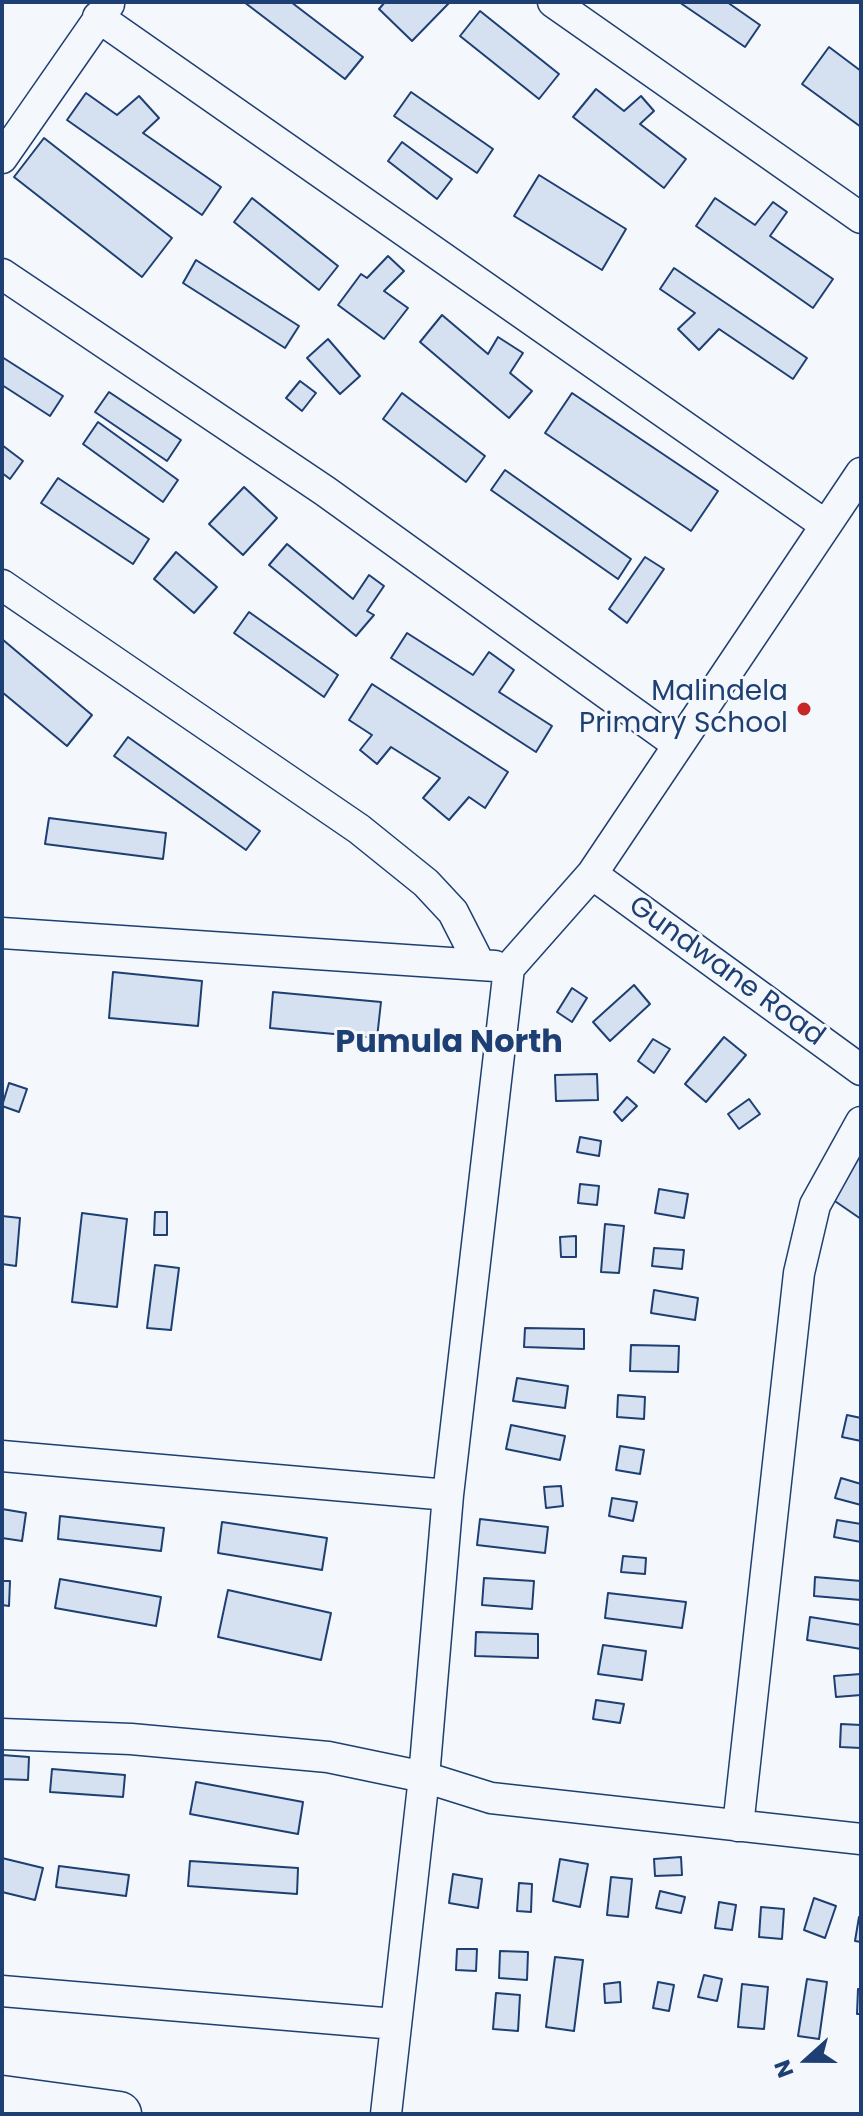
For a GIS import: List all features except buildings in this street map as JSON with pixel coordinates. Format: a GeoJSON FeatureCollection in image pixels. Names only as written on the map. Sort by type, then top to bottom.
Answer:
{"type":"FeatureCollection","features":[{"type":"Feature","properties":{"kind":"street"},"geometry":{"type":"LineString","coordinates":[[553,2],[861,218]]}},
{"type":"Feature","properties":{"kind":"street"},"geometry":{"type":"LineString","coordinates":[[2,158],[104,10],[824,524]]}},
{"type":"Feature","properties":{"kind":"street"},"geometry":{"type":"LineString","coordinates":[[2,274],[325,491],[677,744]]}},
{"type":"Feature","properties":{"kind":"street"},"geometry":{"type":"LineString","coordinates":[[386,2114],[424,1777],[448,1495],[509,968],[592,874],[861,473]]}},
{"type":"Feature","properties":{"kind":"street"},"geometry":{"type":"LineString","coordinates":[[2,585],[359,829],[426,883],[453,912],[479,963]]}},
{"type":"Feature","properties":{"kind":"street","name":"Gundwane Road"},"geometry":{"type":"LineString","coordinates":[[592,874],[861,1070]]}},
{"type":"Feature","properties":{"kind":"street"},"geometry":{"type":"LineString","coordinates":[[2,933],[479,963],[509,968]]}},
{"type":"Feature","properties":{"kind":"street"},"geometry":{"type":"LineString","coordinates":[[738,1826],[799,1273],[815,1205],[861,1122]]}},
{"type":"Feature","properties":{"kind":"street"},"geometry":{"type":"LineString","coordinates":[[2,1456],[448,1495]]}},
{"type":"Feature","properties":{"kind":"street"},"geometry":{"type":"LineString","coordinates":[[2,1734],[131,1739],[328,1757],[424,1777],[491,1798],[861,1839]]}},
{"type":"Feature","properties":{"kind":"street"},"geometry":{"type":"LineString","coordinates":[[2,1991],[395,2024]]}},
{"type":"Feature","properties":{"kind":"street"},"geometry":{"type":"LineString","coordinates":[[2,2098],[119,2114]]}},
{"type":"Feature","properties":{"kind":"place","name":"Malindela Primary School"},"geometry":{"type":"Point","coordinates":[804,709]}},
{"type":"Feature","properties":{"kind":"district","name":"Pumula North"},"geometry":{"type":"Point","coordinates":[449,1044]}}]}
